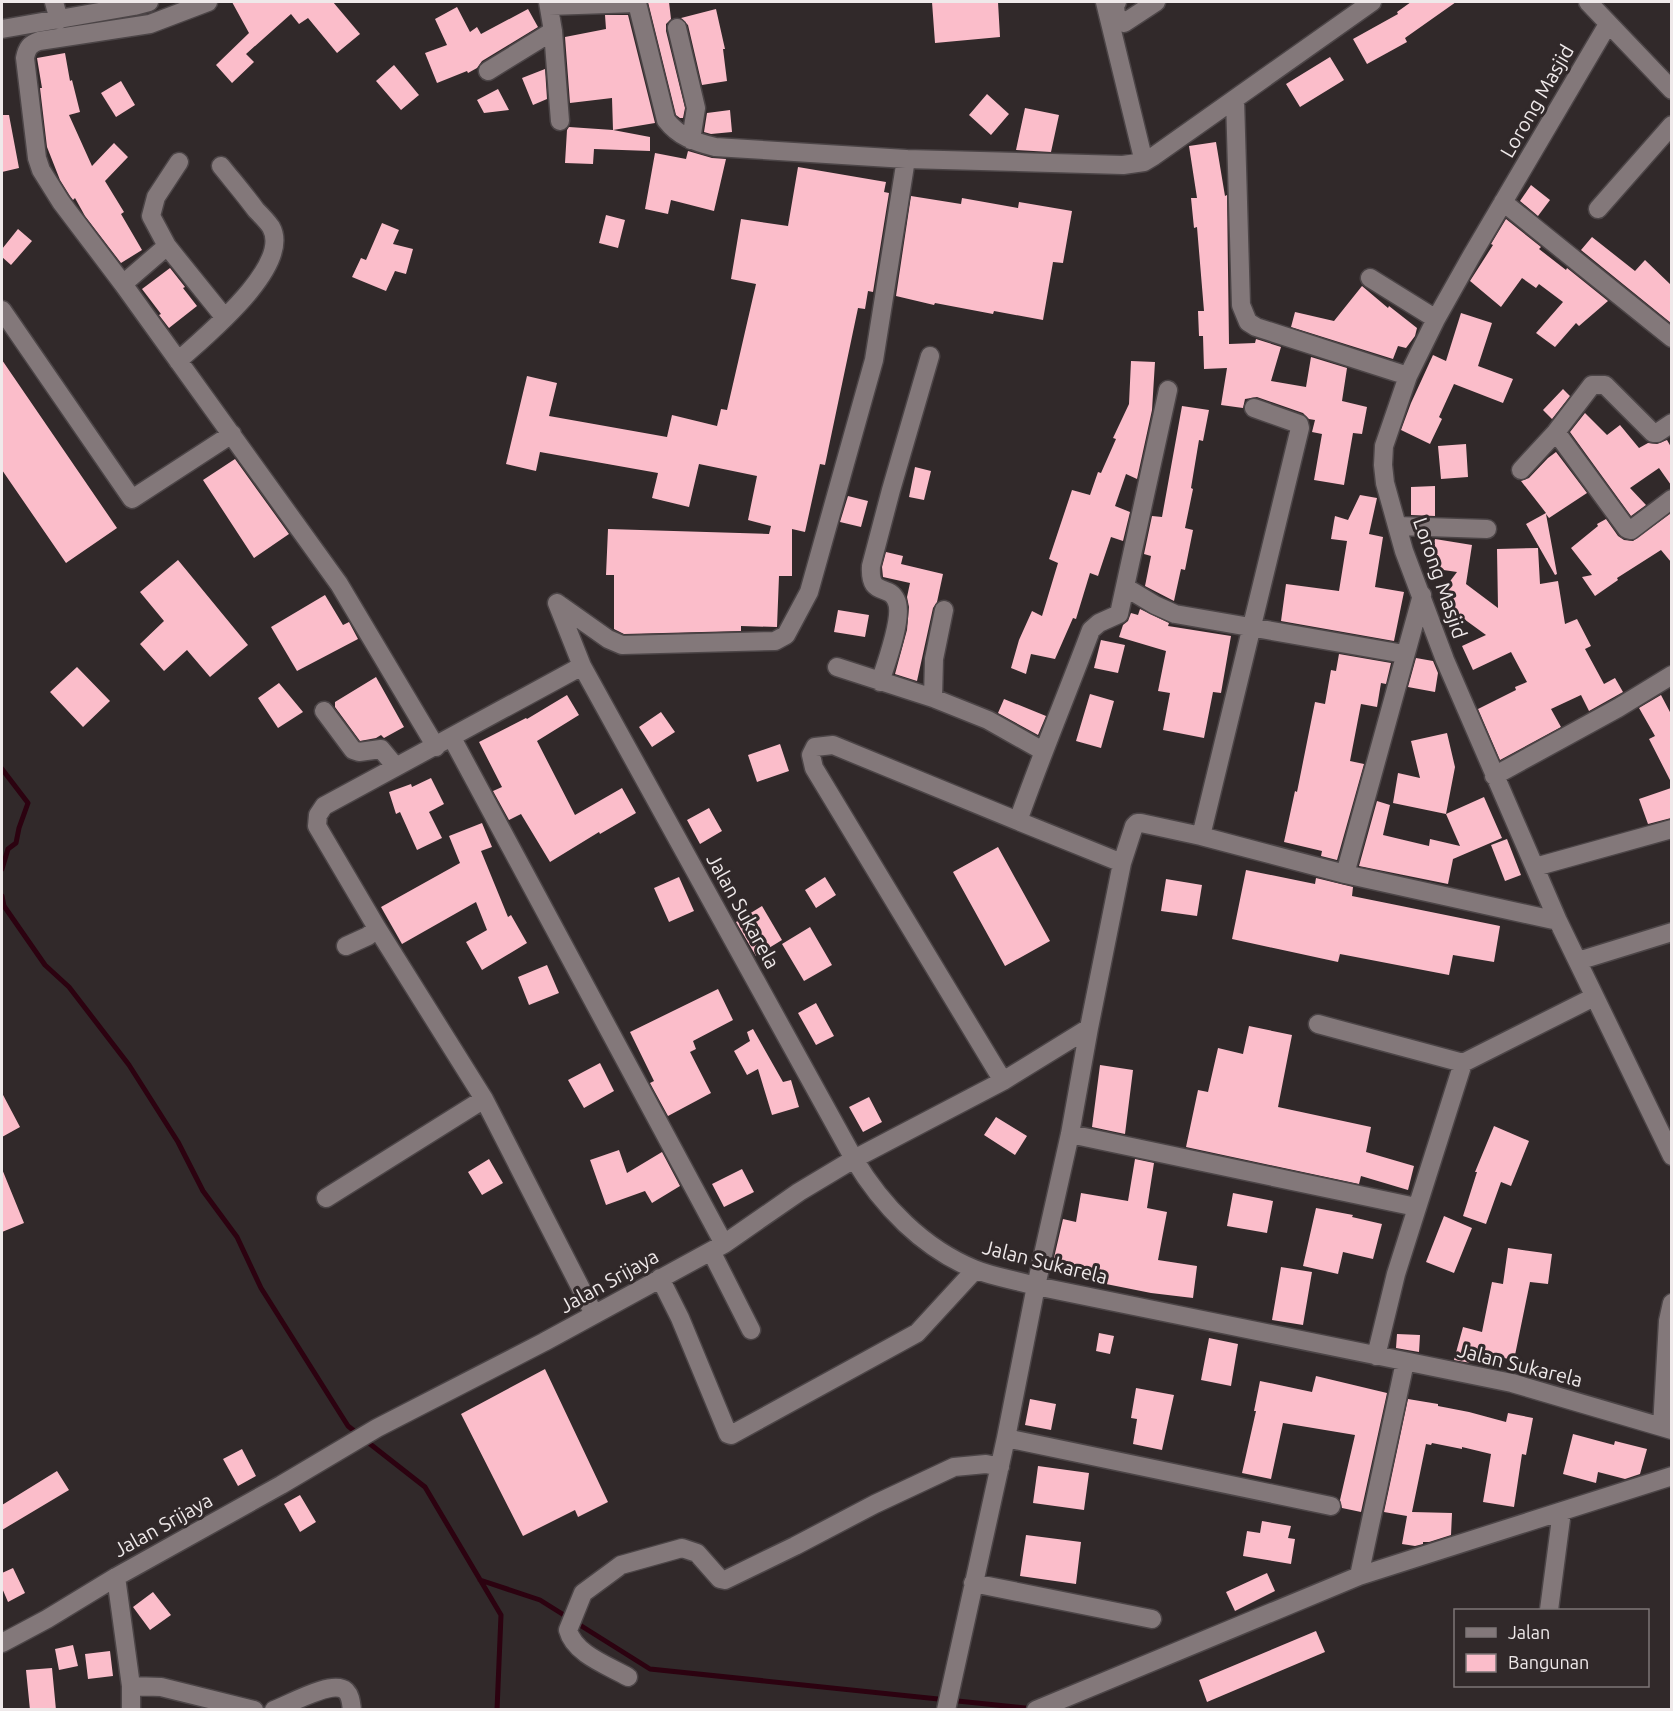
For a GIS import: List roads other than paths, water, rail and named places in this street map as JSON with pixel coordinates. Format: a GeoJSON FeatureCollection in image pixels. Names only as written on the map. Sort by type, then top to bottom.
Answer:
{"type":"FeatureCollection","features":[{"type":"Feature","properties":{"kind":"street"},"geometry":{"type":"LineString","coordinates":[[54,2],[59,20]]}},
{"type":"Feature","properties":{"kind":"street"},"geometry":{"type":"LineString","coordinates":[[207,2],[150,24],[31,44],[26,52],[33,141],[41,170],[80,229],[123,284],[339,584],[444,742],[718,1248],[751,1330]]}},
{"type":"Feature","properties":{"kind":"street"},"geometry":{"type":"LineString","coordinates":[[1105,2],[1144,162]]}},
{"type":"Feature","properties":{"kind":"street"},"geometry":{"type":"LineString","coordinates":[[1118,2],[1115,6],[1116,15],[1124,23],[1156,2]]}},
{"type":"Feature","properties":{"kind":"street"},"geometry":{"type":"LineString","coordinates":[[560,121],[553,31],[548,4],[637,3],[666,120],[679,134],[691,140],[715,147],[906,159],[1123,165],[1144,162],[1372,2]]}},
{"type":"Feature","properties":{"kind":"street"},"geometry":{"type":"LineString","coordinates":[[1588,2],[1671,90]]}},
{"type":"Feature","properties":{"kind":"street"},"geometry":{"type":"LineString","coordinates":[[2,29],[139,3]]}},
{"type":"Feature","properties":{"kind":"street","name":"Lorong Masjid"},"geometry":{"type":"LineString","coordinates":[[1608,24],[1436,319],[1408,376],[1384,446],[1384,483],[1404,551],[1445,660],[1494,776],[1558,921],[1671,1156]]}},
{"type":"Feature","properties":{"kind":"street"},"geometry":{"type":"LineString","coordinates":[[677,28],[696,108],[691,140]]}},
{"type":"Feature","properties":{"kind":"street"},"geometry":{"type":"LineString","coordinates":[[488,71],[553,31]]}},
{"type":"Feature","properties":{"kind":"street"},"geometry":{"type":"LineString","coordinates":[[1235,99],[1241,305],[1248,322],[1284,337],[1408,376]]}},
{"type":"Feature","properties":{"kind":"street"},"geometry":{"type":"LineString","coordinates":[[1598,208],[1671,125]]}},
{"type":"Feature","properties":{"kind":"street","name":"Jalan Sukarela"},"geometry":{"type":"LineString","coordinates":[[906,159],[874,360],[808,592],[786,634],[775,641],[622,645],[608,639],[557,603],[582,666],[854,1159],[876,1190],[916,1234],[941,1253],[975,1270],[1036,1286],[1512,1383],[1667,1428]]}},
{"type":"Feature","properties":{"kind":"street"},"geometry":{"type":"LineString","coordinates":[[179,162],[156,198],[152,216],[167,246],[225,318]]}},
{"type":"Feature","properties":{"kind":"street"},"geometry":{"type":"LineString","coordinates":[[178,361],[225,318],[253,286],[270,261],[274,242],[271,228],[221,166]]}},
{"type":"Feature","properties":{"kind":"street"},"geometry":{"type":"LineString","coordinates":[[1503,202],[1671,338]]}},
{"type":"Feature","properties":{"kind":"street"},"geometry":{"type":"LineString","coordinates":[[123,284],[167,246]]}},
{"type":"Feature","properties":{"kind":"street"},"geometry":{"type":"LineString","coordinates":[[1370,278],[1436,319]]}},
{"type":"Feature","properties":{"kind":"street"},"geometry":{"type":"LineString","coordinates":[[2,310],[132,499],[232,434]]}},
{"type":"Feature","properties":{"kind":"street"},"geometry":{"type":"LineString","coordinates":[[880,682],[897,626],[897,603],[895,597],[876,586],[870,579],[871,566],[930,356]]}},
{"type":"Feature","properties":{"kind":"street"},"geometry":{"type":"LineString","coordinates":[[1521,470],[1556,432],[1592,385],[1605,385],[1653,433],[1657,433],[1671,423]]}},
{"type":"Feature","properties":{"kind":"street"},"geometry":{"type":"LineString","coordinates":[[1018,821],[1091,630],[1099,623],[1119,614],[1168,390]]}},
{"type":"Feature","properties":{"kind":"street"},"geometry":{"type":"LineString","coordinates":[[1201,836],[1300,428],[1299,424],[1254,408]]}},
{"type":"Feature","properties":{"kind":"street"},"geometry":{"type":"LineString","coordinates":[[1556,432],[1626,529],[1631,530],[1671,499]]}},
{"type":"Feature","properties":{"kind":"street"},"geometry":{"type":"LineString","coordinates":[[1397,526],[1487,529]]}},
{"type":"Feature","properties":{"kind":"street"},"geometry":{"type":"LineString","coordinates":[[1125,587],[1175,614],[1404,654]]}},
{"type":"Feature","properties":{"kind":"street"},"geometry":{"type":"LineString","coordinates":[[1345,874],[1422,595]]}},
{"type":"Feature","properties":{"kind":"street"},"geometry":{"type":"LineString","coordinates":[[933,698],[934,659],[944,610]]}},
{"type":"Feature","properties":{"kind":"street"},"geometry":{"type":"LineString","coordinates":[[582,666],[324,806],[318,815],[317,826],[377,928],[484,1099],[594,1314]]}},
{"type":"Feature","properties":{"kind":"street"},"geometry":{"type":"LineString","coordinates":[[837,667],[933,698],[988,720],[1043,751]]}},
{"type":"Feature","properties":{"kind":"street"},"geometry":{"type":"LineString","coordinates":[[1494,776],[1618,708],[1671,675]]}},
{"type":"Feature","properties":{"kind":"street"},"geometry":{"type":"LineString","coordinates":[[324,711],[353,750],[359,752],[381,749],[396,767]]}},
{"type":"Feature","properties":{"kind":"street"},"geometry":{"type":"LineString","coordinates":[[1003,1081],[814,768],[811,754],[815,747],[833,745],[1122,863]]}},
{"type":"Feature","properties":{"kind":"street"},"geometry":{"type":"LineString","coordinates":[[946,1710],[1070,1134],[1122,863],[1134,826],[1137,823],[1201,836],[1345,874],[1558,921]]}},
{"type":"Feature","properties":{"kind":"street"},"geometry":{"type":"LineString","coordinates":[[1535,867],[1671,829]]}},
{"type":"Feature","properties":{"kind":"street"},"geometry":{"type":"LineString","coordinates":[[346,946],[368,936],[377,928]]}},
{"type":"Feature","properties":{"kind":"street"},"geometry":{"type":"LineString","coordinates":[[1578,961],[1671,932]]}},
{"type":"Feature","properties":{"kind":"street"},"geometry":{"type":"LineString","coordinates":[[1318,1024],[1462,1063],[1594,997]]}},
{"type":"Feature","properties":{"kind":"street","name":"Jalan Srijaya"},"geometry":{"type":"LineString","coordinates":[[2,1643],[377,1428],[544,1342],[718,1248],[799,1192],[854,1159],[1003,1081],[1089,1028]]}},
{"type":"Feature","properties":{"kind":"street"},"geometry":{"type":"LineString","coordinates":[[1376,1356],[1396,1274],[1462,1063]]}},
{"type":"Feature","properties":{"kind":"street"},"geometry":{"type":"LineString","coordinates":[[326,1198],[484,1099]]}},
{"type":"Feature","properties":{"kind":"street"},"geometry":{"type":"LineString","coordinates":[[1070,1134],[1416,1207]]}},
{"type":"Feature","properties":{"kind":"street"},"geometry":{"type":"LineString","coordinates":[[660,1278],[680,1318],[728,1434],[731,1435],[917,1333],[975,1270]]}},
{"type":"Feature","properties":{"kind":"street"},"geometry":{"type":"LineString","coordinates":[[1667,1428],[1668,1321],[1671,1303]]}},
{"type":"Feature","properties":{"kind":"street"},"geometry":{"type":"LineString","coordinates":[[1359,1576],[1405,1362]]}},
{"type":"Feature","properties":{"kind":"street"},"geometry":{"type":"LineString","coordinates":[[1006,1438],[1331,1506]]}},
{"type":"Feature","properties":{"kind":"street"},"geometry":{"type":"LineString","coordinates":[[628,1677],[587,1654],[571,1640],[568,1630],[583,1593],[621,1565],[682,1548],[697,1553],[723,1581],[954,1467],[986,1464],[1000,1467]]}},
{"type":"Feature","properties":{"kind":"street"},"geometry":{"type":"LineString","coordinates":[[1036,1710],[1359,1576],[1671,1476]]}},
{"type":"Feature","properties":{"kind":"street"},"geometry":{"type":"LineString","coordinates":[[1549,1609],[1562,1511]]}},
{"type":"Feature","properties":{"kind":"street"},"geometry":{"type":"LineString","coordinates":[[116,1577],[131,1686],[131,1710]]}},
{"type":"Feature","properties":{"kind":"street"},"geometry":{"type":"LineString","coordinates":[[974,1583],[1152,1619]]}},
{"type":"Feature","properties":{"kind":"street"},"geometry":{"type":"LineString","coordinates":[[131,1686],[161,1687],[254,1710]]}},
{"type":"Feature","properties":{"kind":"street"},"geometry":{"type":"LineString","coordinates":[[274,1710],[326,1688],[337,1687],[346,1690],[350,1696],[352,1710]]}},
{"type":"Feature","properties":{"kind":"waterway"},"geometry":{"type":"LineString","coordinates":[[2,769],[28,803],[16,843],[8,849],[2,869]]}},
{"type":"Feature","properties":{"kind":"waterway"},"geometry":{"type":"LineString","coordinates":[[2,896],[4,906],[45,965],[69,987],[129,1065],[178,1142],[203,1191],[237,1237],[261,1288],[348,1426],[358,1434]]}},
{"type":"Feature","properties":{"kind":"waterway"},"geometry":{"type":"LineString","coordinates":[[365,1440],[425,1487],[501,1615],[497,1710]]}},
{"type":"Feature","properties":{"kind":"waterway"},"geometry":{"type":"LineString","coordinates":[[480,1580],[540,1600],[650,1669],[1034,1709]]}}]}
